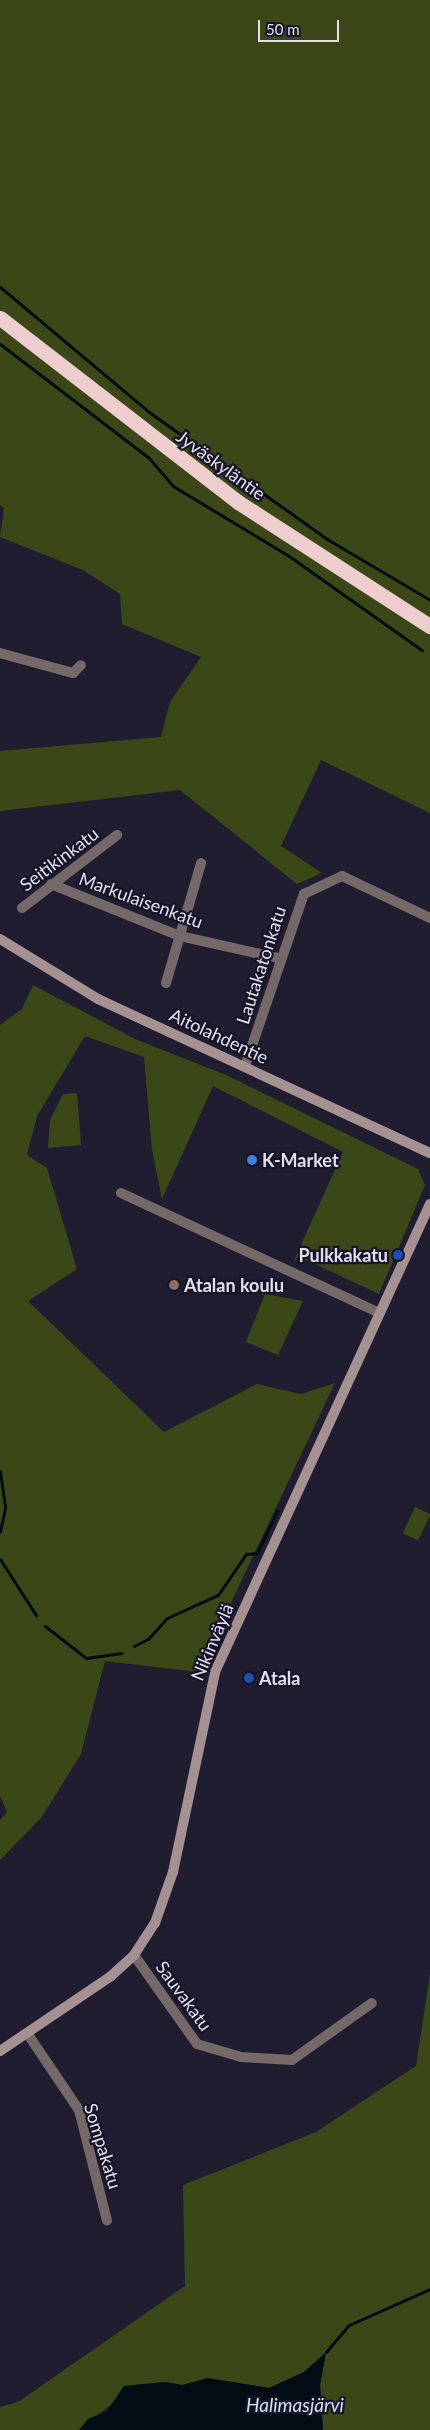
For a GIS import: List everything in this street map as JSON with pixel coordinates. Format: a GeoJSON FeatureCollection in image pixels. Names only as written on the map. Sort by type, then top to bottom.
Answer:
{"type":"FeatureCollection","features":[{"type":"Feature","properties":{"kind":"highway","name":"Jyväskyläntie"},"geometry":{"type":"LineString","coordinates":[[0,318],[238,502],[430,626]]}},
{"type":"Feature","properties":{"kind":"street"},"geometry":{"type":"LineString","coordinates":[[0,652],[72,672],[81,665]]}},
{"type":"Feature","properties":{"kind":"street","name":"Seitikinkatu"},"geometry":{"type":"LineString","coordinates":[[22,908],[117,835]]}},
{"type":"Feature","properties":{"kind":"street"},"geometry":{"type":"LineString","coordinates":[[166,983],[202,863]]}},
{"type":"Feature","properties":{"kind":"street","name":"Lautakatonkatu"},"geometry":{"type":"LineString","coordinates":[[245,1066],[278,958],[304,894],[333,878],[350,878],[430,918]]}},
{"type":"Feature","properties":{"kind":"street","name":"Markulaisenkatu"},"geometry":{"type":"LineString","coordinates":[[51,884],[180,936],[278,958]]}},
{"type":"Feature","properties":{"kind":"street","name":"Aitolahdentie"},"geometry":{"type":"LineString","coordinates":[[0,939],[78,988],[430,1153]]}},
{"type":"Feature","properties":{"kind":"street"},"geometry":{"type":"LineString","coordinates":[[120,1193],[380,1313]]}},
{"type":"Feature","properties":{"kind":"street","name":"Nikinväylä"},"geometry":{"type":"LineString","coordinates":[[0,2051],[134,1955],[167,1893],[215,1672],[430,1204]]}},
{"type":"Feature","properties":{"kind":"street","name":"Sauvakatu"},"geometry":{"type":"LineString","coordinates":[[134,1955],[197,2044],[241,2057],[292,2060],[372,2003]]}},
{"type":"Feature","properties":{"kind":"street","name":"Sompakatu"},"geometry":{"type":"LineString","coordinates":[[27,2033],[79,2110],[108,2221]]}},
{"type":"Feature","properties":{"kind":"green space"},"geometry":{"type":"Polygon","coordinates":[[[0,0],[430,0],[430,813],[321,760],[281,846],[322,873],[297,884],[180,790],[0,811],[0,751],[161,737],[170,702],[201,657],[122,624],[120,594],[83,570],[0,537],[4,508],[0,505],[0,0]]]}},
{"type":"Feature","properties":{"kind":"green space"},"geometry":{"type":"Polygon","coordinates":[[[33,985],[135,1039],[226,1075],[418,1169],[425,1185],[379,1294],[298,1256],[292,1265],[343,1152],[213,1086],[162,1199],[152,1150],[144,1057],[85,1036],[37,1116],[27,1155],[47,1168],[77,1269],[28,1301],[164,1432],[257,1384],[301,1394],[335,1383],[198,1672],[105,1661],[81,1754],[41,1818],[0,1860],[0,1820],[7,1812],[0,1796],[0,1025],[22,1009],[33,985]]]}},
{"type":"Feature","properties":{"kind":"green space"},"geometry":{"type":"Polygon","coordinates":[[[77,1093],[81,1145],[48,1148],[50,1120],[63,1094],[77,1093]]]}},
{"type":"Feature","properties":{"kind":"green space"},"geometry":{"type":"Polygon","coordinates":[[[265,1294],[303,1301],[278,1355],[246,1342],[265,1294]]]}},
{"type":"Feature","properties":{"kind":"green space"},"geometry":{"type":"Polygon","coordinates":[[[415,1507],[430,1514],[418,1540],[403,1533],[415,1507]]]}},
{"type":"Feature","properties":{"kind":"green space"},"geometry":{"type":"Polygon","coordinates":[[[430,1974],[430,2430],[323,2430],[320,2385],[326,2353],[304,2372],[269,2388],[211,2379],[182,2385],[165,2382],[135,2385],[79,2430],[0,2430],[0,2407],[18,2402],[185,2286],[183,2185],[316,2132],[416,2066],[430,1974]]]}},
{"type":"Feature","properties":{"kind":"water","name":"Halimasjärvi"},"geometry":{"type":"Polygon","coordinates":[[[326,2352],[320,2385],[323,2430],[79,2430],[88,2419],[107,2411],[124,2386],[165,2382],[182,2385],[208,2378],[269,2388],[304,2372],[326,2352]]]}},
{"type":"Feature","properties":{"kind":"waterway"},"geometry":{"type":"LineString","coordinates":[[0,287],[149,412],[327,539],[430,600]]}},
{"type":"Feature","properties":{"kind":"waterway"},"geometry":{"type":"LineString","coordinates":[[0,344],[148,457],[173,486],[289,556],[422,650]]}},
{"type":"Feature","properties":{"kind":"waterway"},"geometry":{"type":"LineString","coordinates":[[0,1471],[5,1508],[0,1531]]}},
{"type":"Feature","properties":{"kind":"waterway"},"geometry":{"type":"LineString","coordinates":[[134,1646],[148,1639],[167,1618],[218,1595],[246,1554],[257,1553],[277,1511]]}},
{"type":"Feature","properties":{"kind":"waterway"},"geometry":{"type":"LineString","coordinates":[[0,1559],[36,1615]]}},
{"type":"Feature","properties":{"kind":"waterway"},"geometry":{"type":"LineString","coordinates":[[45,1626],[86,1658],[122,1653]]}},
{"type":"Feature","properties":{"kind":"waterway"},"geometry":{"type":"LineString","coordinates":[[326,2352],[349,2325],[430,2289]]}},
{"type":"Feature","properties":{"kind":"place","name":"K-Market"},"geometry":{"type":"Point","coordinates":[252,1160]}},
{"type":"Feature","properties":{"kind":"place","name":"Pulkkakatu"},"geometry":{"type":"Point","coordinates":[398,1255]}},
{"type":"Feature","properties":{"kind":"place","name":"Atalan koulu"},"geometry":{"type":"Point","coordinates":[174,1285]}},
{"type":"Feature","properties":{"kind":"place","name":"Atala"},"geometry":{"type":"Point","coordinates":[249,1678]}}]}
